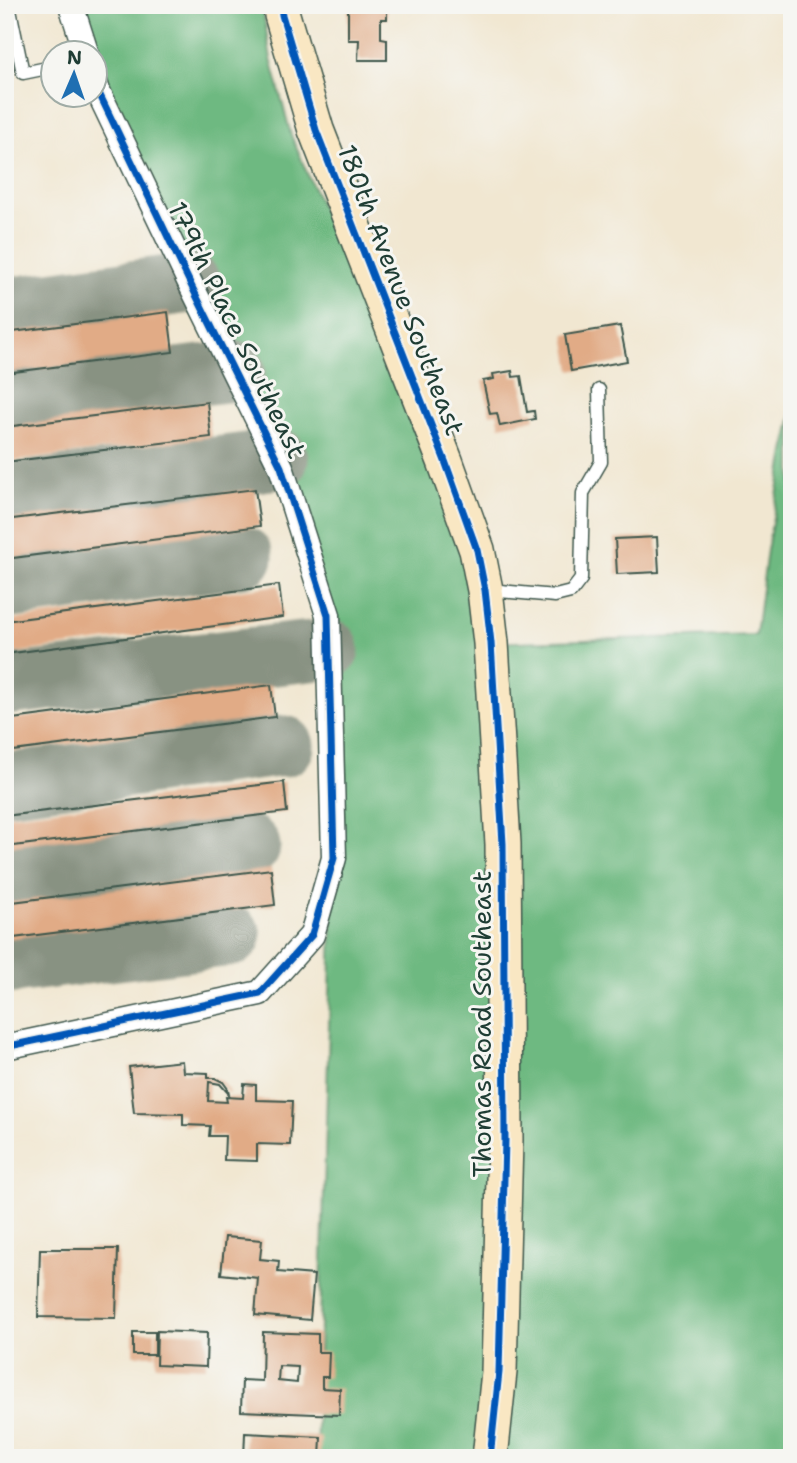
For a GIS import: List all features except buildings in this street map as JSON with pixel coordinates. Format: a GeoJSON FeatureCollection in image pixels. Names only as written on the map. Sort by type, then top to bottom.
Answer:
{"type":"FeatureCollection","features":[{"type":"Feature","properties":{"kind":"street"},"geometry":{"type":"LineString","coordinates":[[71,5],[82,38]]}},
{"type":"Feature","properties":{"kind":"street","name":"180th Avenue Southeast"},"geometry":{"type":"LineString","coordinates":[[281,5],[316,130],[445,461],[477,551],[485,590]]}},
{"type":"Feature","properties":{"kind":"street","name":"179th Place Southeast"},"geometry":{"type":"LineString","coordinates":[[5,1047],[260,993],[312,935],[334,858],[328,615],[281,467],[106,108]]}},
{"type":"Feature","properties":{"kind":"street","name":"Thomas Road Southeast"},"geometry":{"type":"LineString","coordinates":[[485,590],[491,643],[503,871],[505,1140],[499,1372],[491,1458]]}},
{"type":"Feature","properties":{"kind":"lane"},"geometry":{"type":"LineString","coordinates":[[9,5],[23,73],[38,70]]}},
{"type":"Feature","properties":{"kind":"lane"},"geometry":{"type":"LineString","coordinates":[[485,590],[555,596],[572,592],[582,579],[583,493],[601,462],[599,390]]}},
{"type":"Feature","properties":{"kind":"green space"},"geometry":{"type":"Polygon","coordinates":[[[71,5],[262,5],[271,59],[291,135],[465,547],[484,643],[756,635],[767,550],[792,414],[792,1458],[316,1458],[334,858],[328,615],[278,459],[108,106],[108,38],[87,38],[71,5]]]}},
{"type":"Feature","properties":{"kind":"taxiway"},"geometry":{"type":"LineString","coordinates":[[5,308],[190,283]]}},
{"type":"Feature","properties":{"kind":"taxiway"},"geometry":{"type":"LineString","coordinates":[[5,398],[235,371]]}},
{"type":"Feature","properties":{"kind":"taxiway"},"geometry":{"type":"LineString","coordinates":[[5,494],[278,459]]}},
{"type":"Feature","properties":{"kind":"taxiway"},"geometry":{"type":"LineString","coordinates":[[5,589],[243,557]]}},
{"type":"Feature","properties":{"kind":"taxiway"},"geometry":{"type":"LineString","coordinates":[[5,685],[329,649]]}},
{"type":"Feature","properties":{"kind":"taxiway"},"geometry":{"type":"LineString","coordinates":[[5,784],[284,746]]}},
{"type":"Feature","properties":{"kind":"taxiway"},"geometry":{"type":"LineString","coordinates":[[5,876],[250,846]]}},
{"type":"Feature","properties":{"kind":"taxiway"},"geometry":{"type":"LineString","coordinates":[[5,964],[231,936]]}},
{"type":"Feature","properties":{"kind":"cycle path"},"geometry":{"type":"LineString","coordinates":[[281,5],[316,130],[445,461],[477,550],[485,590],[491,643],[503,844],[505,1140],[499,1372],[490,1458]]}},
{"type":"Feature","properties":{"kind":"cycle path"},"geometry":{"type":"LineString","coordinates":[[5,1047],[260,993],[312,935],[334,858],[328,615],[281,467],[106,108]]}}]}
